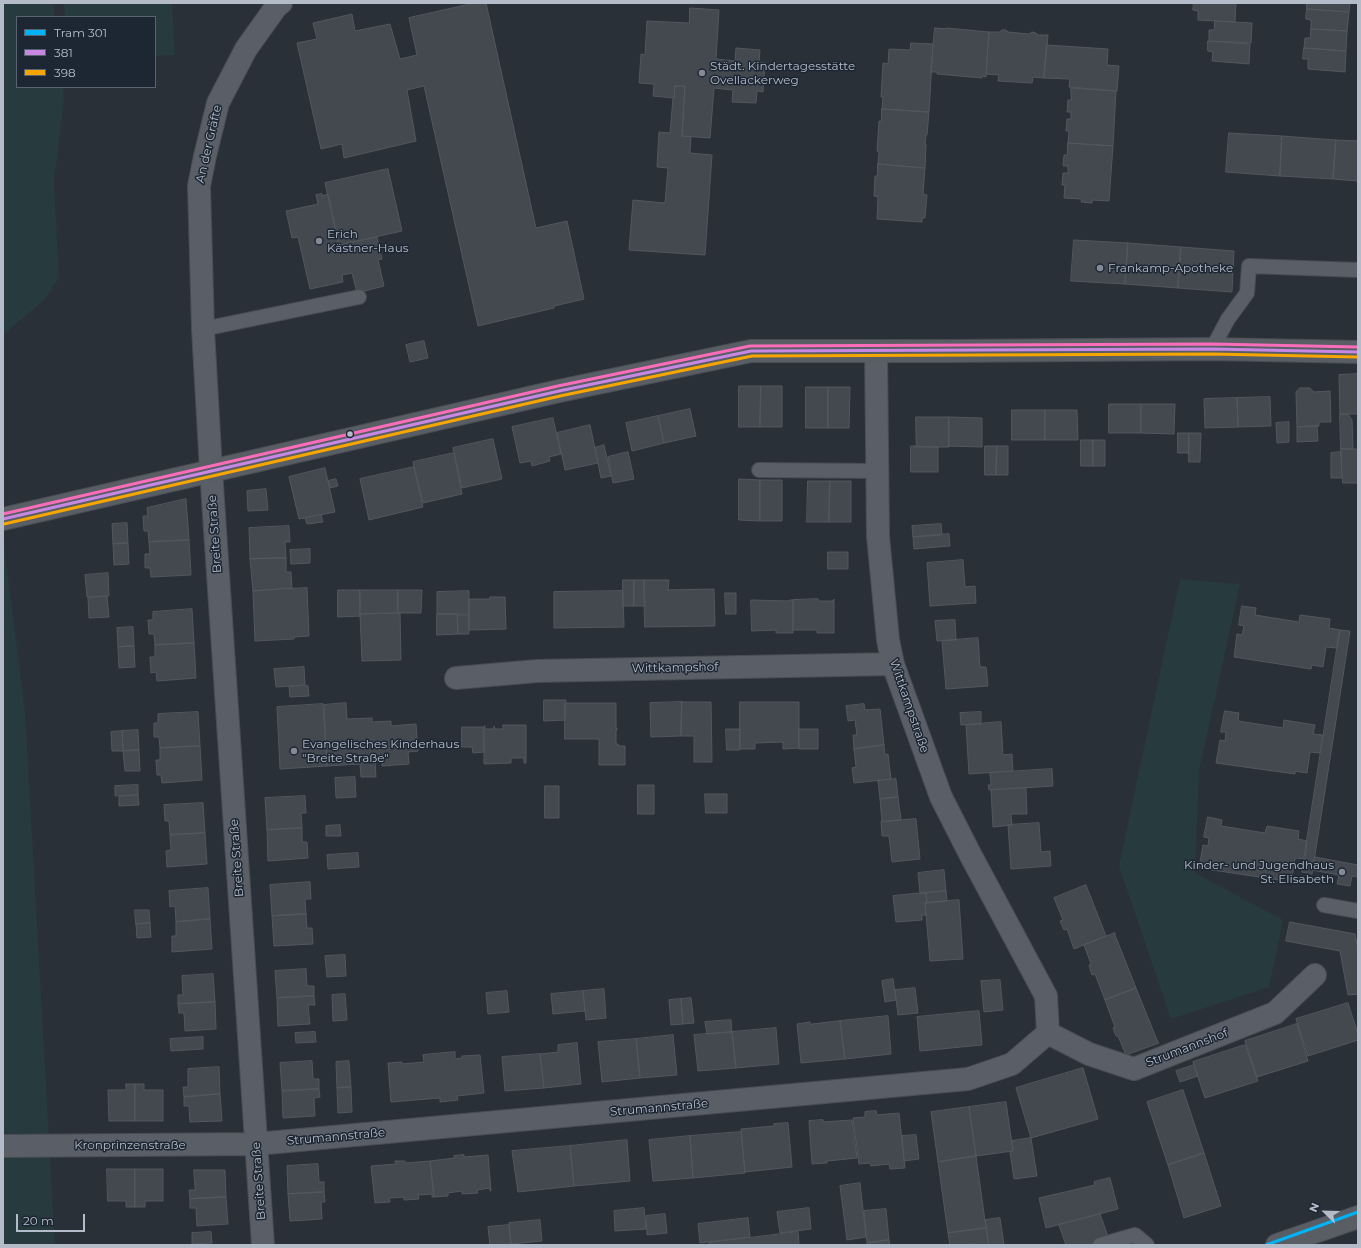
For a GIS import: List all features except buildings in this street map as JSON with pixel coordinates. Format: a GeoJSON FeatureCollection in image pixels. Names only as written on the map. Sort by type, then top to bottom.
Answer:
{"type":"FeatureCollection","features":[{"type":"Feature","properties":{"kind":"street","name":"An der Gräfte"},"geometry":{"type":"LineString","coordinates":[[211,470],[203,329],[199,186],[218,103],[246,49],[281,3]]}},
{"type":"Feature","properties":{"kind":"street"},"geometry":{"type":"LineString","coordinates":[[3,519],[559,391],[751,351],[1212,349],[1358,352]]}},
{"type":"Feature","properties":{"kind":"street","name":"Wittkampstraße"},"geometry":{"type":"LineString","coordinates":[[876,351],[878,536],[888,640],[893,664],[941,797],[1046,996],[1048,1033]]}},
{"type":"Feature","properties":{"kind":"street","name":"Breite Straße"},"geometry":{"type":"LineString","coordinates":[[211,470],[263,1245]]}},
{"type":"Feature","properties":{"kind":"street","name":"Wittkampshof"},"geometry":{"type":"LineString","coordinates":[[456,678],[537,671],[893,664]]}},
{"type":"Feature","properties":{"kind":"street","name":"Strumannshof"},"geometry":{"type":"LineString","coordinates":[[1048,1033],[1089,1054],[1134,1068],[1275,1013],[1315,975]]}},
{"type":"Feature","properties":{"kind":"street","name":"Strumannstraße"},"geometry":{"type":"LineString","coordinates":[[256,1144],[968,1080],[1012,1064],[1048,1033]]}},
{"type":"Feature","properties":{"kind":"street","name":"Kronprinzenstraße"},"geometry":{"type":"LineString","coordinates":[[3,1146],[256,1144]]}},
{"type":"Feature","properties":{"kind":"street"},"geometry":{"type":"LineString","coordinates":[[1277,1245],[1358,1217]]}},
{"type":"Feature","properties":{"kind":"lane"},"geometry":{"type":"LineString","coordinates":[[1212,349],[1228,318],[1247,293],[1249,266],[1358,270]]}},
{"type":"Feature","properties":{"kind":"lane"},"geometry":{"type":"LineString","coordinates":[[203,329],[359,297]]}},
{"type":"Feature","properties":{"kind":"lane"},"geometry":{"type":"LineString","coordinates":[[759,470],[877,471]]}},
{"type":"Feature","properties":{"kind":"lane"},"geometry":{"type":"LineString","coordinates":[[1324,905],[1358,911]]}},
{"type":"Feature","properties":{"kind":"lane"},"geometry":{"type":"LineString","coordinates":[[1100,1245],[1135,1235],[1147,1245]]}},
{"type":"Feature","properties":{"kind":"green space"},"geometry":{"type":"Polygon","coordinates":[[[3,3],[53,3],[55,16],[16,16],[16,88],[63,88],[64,99],[54,181],[59,277],[45,299],[3,335],[3,3]]]}},
{"type":"Feature","properties":{"kind":"green space"},"geometry":{"type":"Polygon","coordinates":[[[64,3],[172,3],[175,55],[156,56],[156,16],[65,16],[64,3]]]}},
{"type":"Feature","properties":{"kind":"green space"},"geometry":{"type":"Polygon","coordinates":[[[3,545],[25,711],[55,1245],[3,1245],[3,545]]]}},
{"type":"Feature","properties":{"kind":"green space"},"geometry":{"type":"Polygon","coordinates":[[[1180,579],[1240,584],[1199,771],[1195,873],[1283,920],[1269,987],[1171,1019],[1119,866],[1180,579]]]}},
{"type":"Feature","properties":{"kind":"tram line","name":"301"},"geometry":{"type":"LineString","coordinates":[[1266,1245],[1358,1212]]}},
{"type":"Feature","properties":{"kind":"transit line"},"geometry":{"type":"LineString","coordinates":[[3,514],[558,386],[750,346],[1212,344],[1358,347]]}},
{"type":"Feature","properties":{"kind":"transit line","name":"381"},"geometry":{"type":"LineString","coordinates":[[3,519],[559,391],[751,351],[1212,349],[1358,352]]}},
{"type":"Feature","properties":{"kind":"transit line","name":"398"},"geometry":{"type":"LineString","coordinates":[[4,524],[560,396],[752,356],[1212,354],[1358,357]]}},
{"type":"Feature","properties":{"kind":"place","name":"Städt. Kindertagesstätte Ovellackerweg"},"geometry":{"type":"Point","coordinates":[702,73]}},
{"type":"Feature","properties":{"kind":"place","name":"Erich Kästner-Haus"},"geometry":{"type":"Point","coordinates":[319,241]}},
{"type":"Feature","properties":{"kind":"place","name":"Frankamp-Apotheke"},"geometry":{"type":"Point","coordinates":[1100,268]}},
{"type":"Feature","properties":{"kind":"place","name":"Evangelisches Kinderhaus \"Breite Straße\""},"geometry":{"type":"Point","coordinates":[294,751]}},
{"type":"Feature","properties":{"kind":"place","name":"Kinder- und Jugendhaus St. Elisabeth"},"geometry":{"type":"Point","coordinates":[1342,872]}}]}
